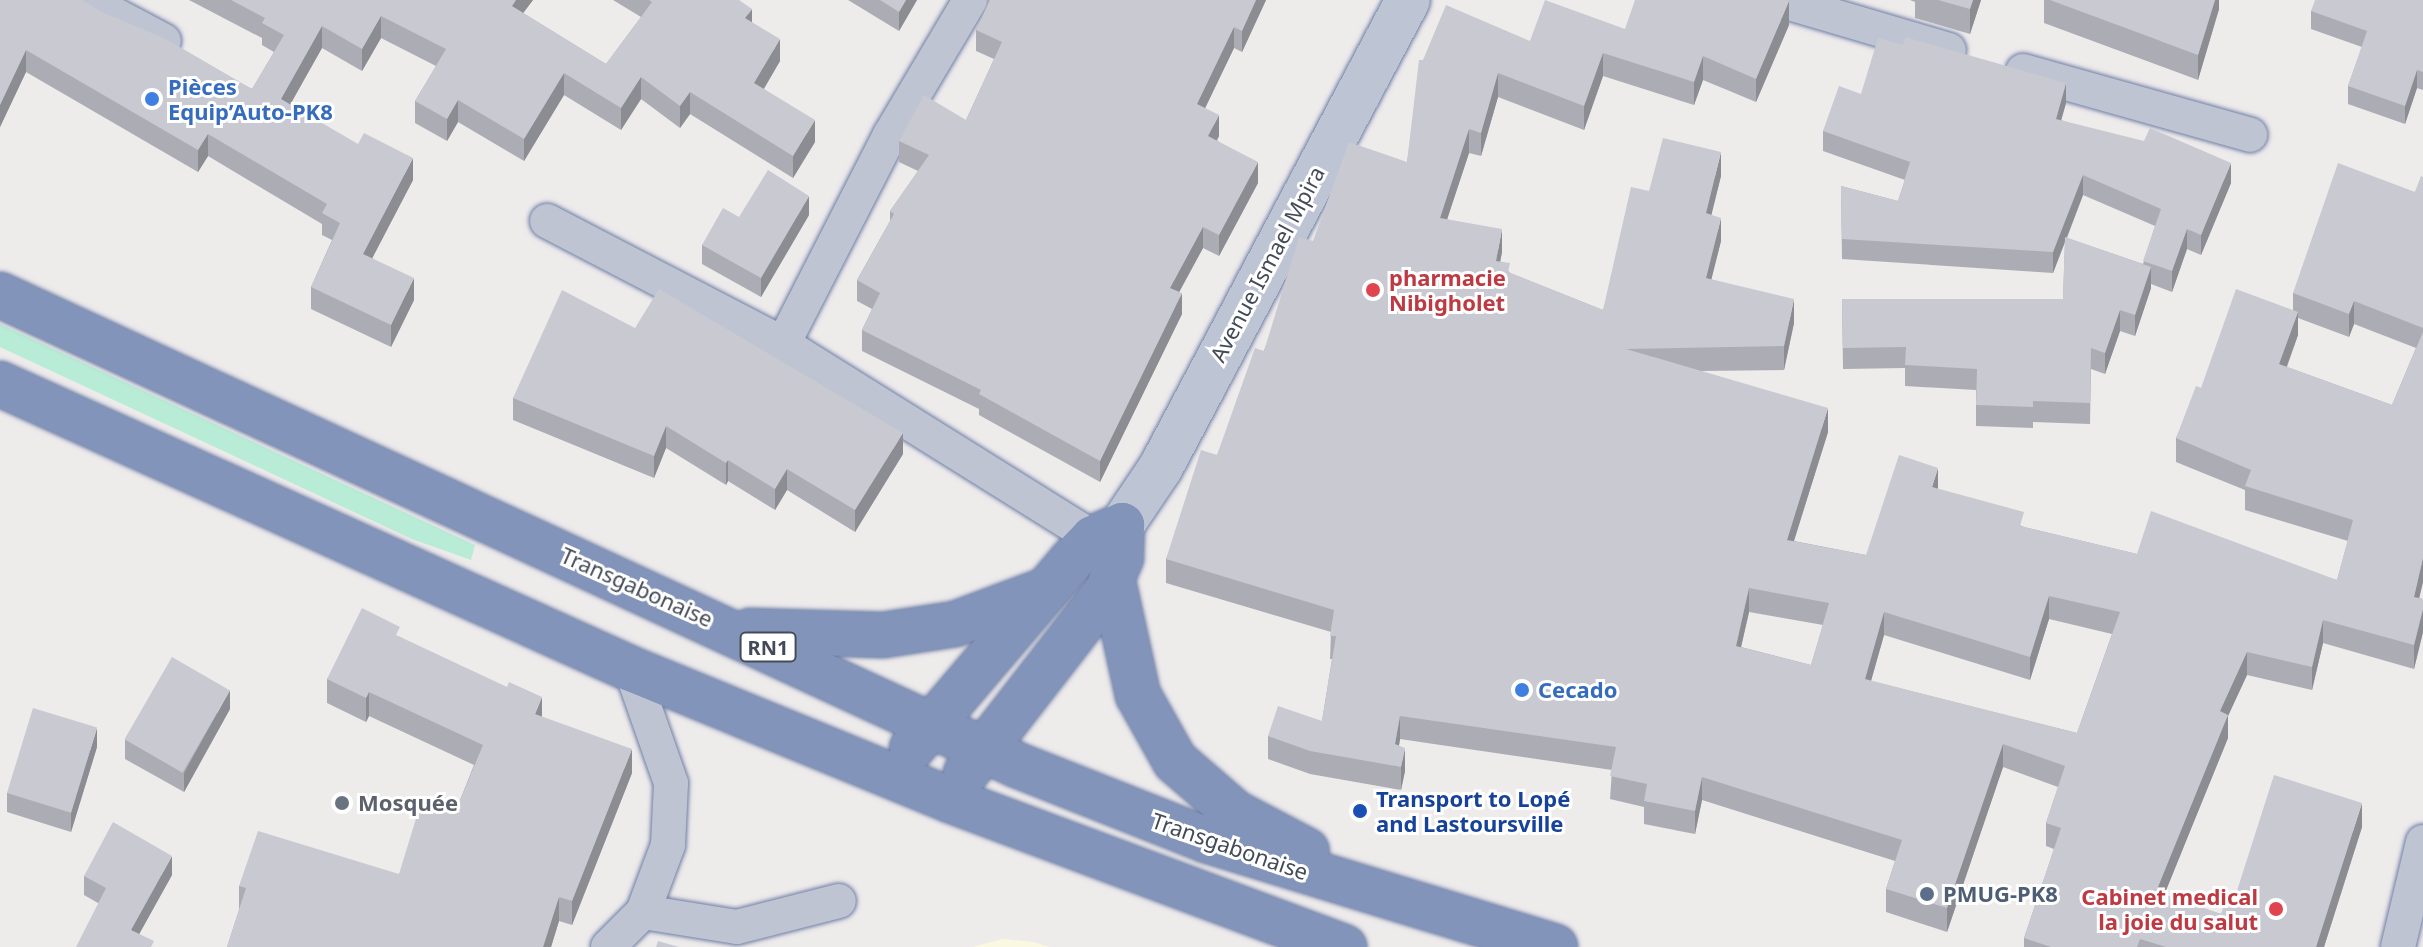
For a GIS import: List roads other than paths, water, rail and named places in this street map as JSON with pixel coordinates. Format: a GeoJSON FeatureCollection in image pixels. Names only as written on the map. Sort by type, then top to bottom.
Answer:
{"type":"FeatureCollection","features":[{"type":"Feature","properties":{"kind":"highway","name":"Transgabonaise"},"geometry":{"type":"LineString","coordinates":[[0,295],[734,631],[981,749],[1206,840],[1403,904],[1555,947]]}},
{"type":"Feature","properties":{"kind":"highway"},"geometry":{"type":"LineString","coordinates":[[0,384],[631,669],[950,800],[1344,947]]}},
{"type":"Feature","properties":{"kind":"highway"},"geometry":{"type":"LineString","coordinates":[[890,774],[1048,589],[1108,532],[1121,558],[1086,622],[981,749],[950,800]]}},
{"type":"Feature","properties":{"kind":"highway"},"geometry":{"type":"LineString","coordinates":[[1112,577],[1138,695],[1175,761],[1235,813],[1403,904]]}},
{"type":"Feature","properties":{"kind":"highway"},"geometry":{"type":"LineString","coordinates":[[734,631],[883,635],[955,624],[1048,589]]}},
{"type":"Feature","properties":{"kind":"main road","name":"Avenue Ismael Mpira"},"geometry":{"type":"LineString","coordinates":[[1108,532],[1161,467],[1408,0]]}},
{"type":"Feature","properties":{"kind":"street"},"geometry":{"type":"LineString","coordinates":[[87,0],[164,41]]}},
{"type":"Feature","properties":{"kind":"street"},"geometry":{"type":"LineString","coordinates":[[783,344],[890,135],[970,0]]}},
{"type":"Feature","properties":{"kind":"street"},"geometry":{"type":"LineString","coordinates":[[1779,0],[2250,135]]}},
{"type":"Feature","properties":{"kind":"street"},"geometry":{"type":"LineString","coordinates":[[547,221],[783,344],[1108,532]]}},
{"type":"Feature","properties":{"kind":"street"},"geometry":{"type":"LineString","coordinates":[[608,947],[643,912],[668,845],[671,783],[631,669]]}},
{"type":"Feature","properties":{"kind":"street"},"geometry":{"type":"LineString","coordinates":[[2398,947],[2423,842]]}},
{"type":"Feature","properties":{"kind":"street"},"geometry":{"type":"LineString","coordinates":[[643,912],[737,927],[839,901]]}},
{"type":"Feature","properties":{"kind":"place","name":"Pièces Equip’Auto-PK8"},"geometry":{"type":"Point","coordinates":[152,99]}},
{"type":"Feature","properties":{"kind":"place","name":"pharmacie Nibigholet"},"geometry":{"type":"Point","coordinates":[1373,290]}},
{"type":"Feature","properties":{"kind":"place","name":"Cecado"},"geometry":{"type":"Point","coordinates":[1522,690]}},
{"type":"Feature","properties":{"kind":"place","name":"Mosquée"},"geometry":{"type":"Point","coordinates":[342,803]}},
{"type":"Feature","properties":{"kind":"place","name":"Transport to Lopé and Lastoursville"},"geometry":{"type":"Point","coordinates":[1360,811]}},
{"type":"Feature","properties":{"kind":"place","name":"PMUG-PK8"},"geometry":{"type":"Point","coordinates":[1927,894]}},
{"type":"Feature","properties":{"kind":"place","name":"Cabinet medical la joie du salut"},"geometry":{"type":"Point","coordinates":[2276,909]}}]}
